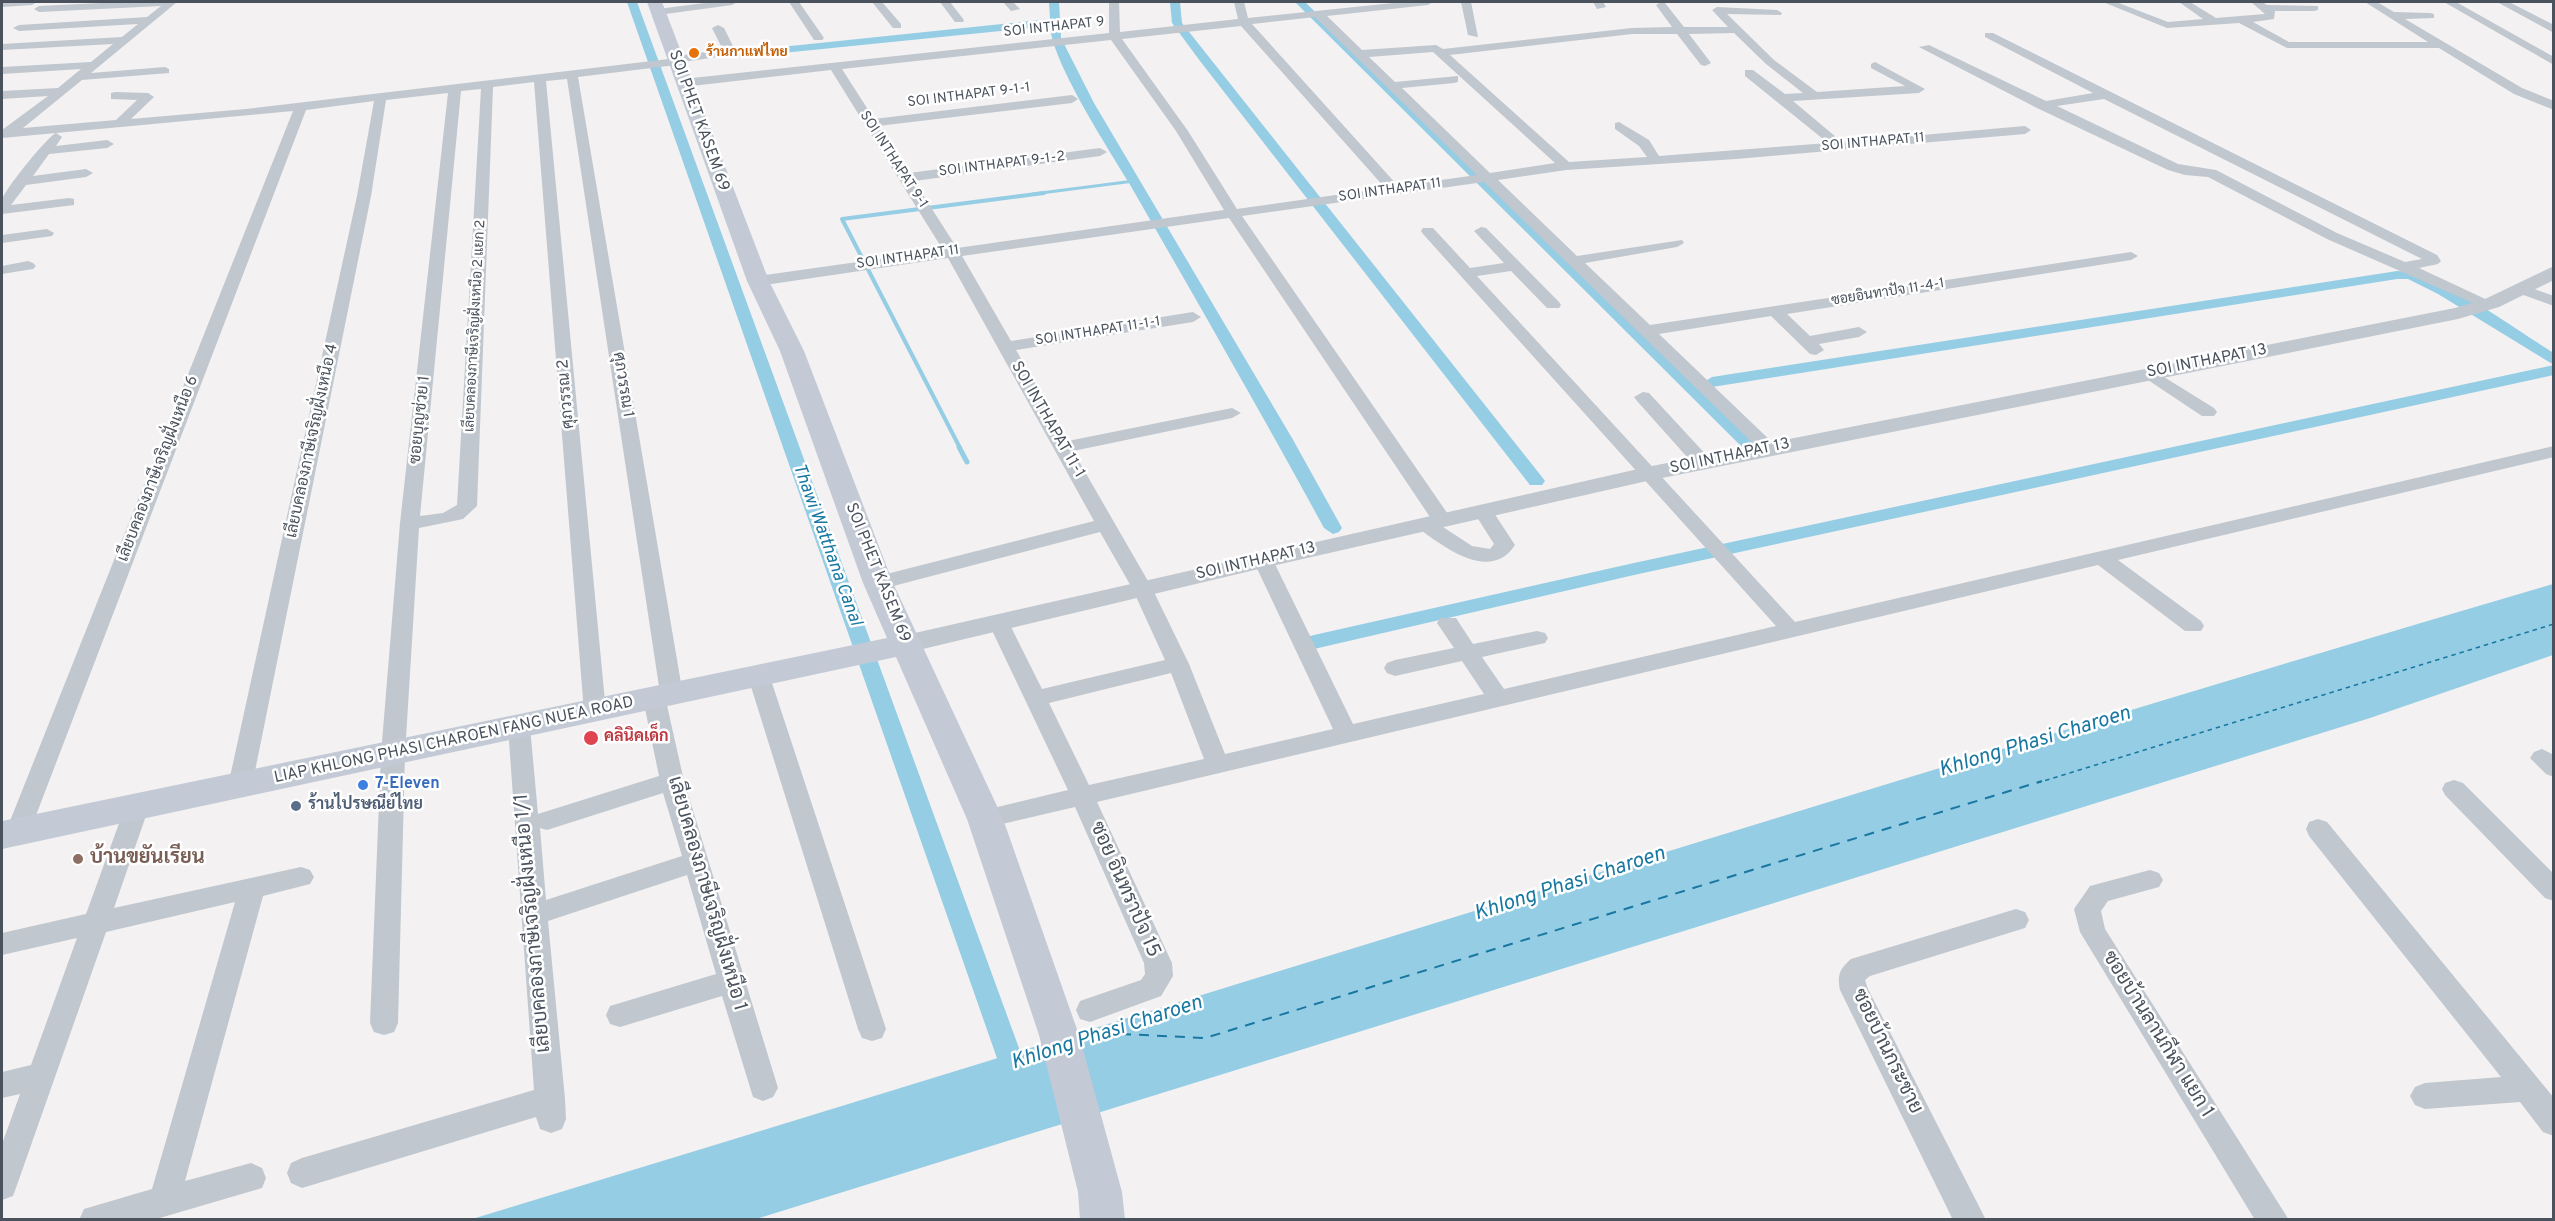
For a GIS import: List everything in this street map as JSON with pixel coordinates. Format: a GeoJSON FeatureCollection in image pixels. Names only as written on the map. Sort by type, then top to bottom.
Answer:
{"type":"FeatureCollection","features":[{"type":"Feature","properties":{"kind":"main road","name":"SOI PHET KASEM 69"},"geometry":{"type":"LineString","coordinates":[[656,7],[675,67],[758,281],[792,351],[878,583],[894,647],[985,819],[1072,1016],[1088,1147],[1100,1192],[1103,1220]]}},
{"type":"Feature","properties":{"kind":"main road","name":"LIAP KHLONG PHASI CHAROEN FANG NUEA ROAD"},"geometry":{"type":"LineString","coordinates":[[10,833],[894,647]]}},
{"type":"Feature","properties":{"kind":"street"},"geometry":{"type":"LineString","coordinates":[[2,4],[172,2]]}},
{"type":"Feature","properties":{"kind":"street"},"geometry":{"type":"LineString","coordinates":[[6,136],[172,2]]}},
{"type":"Feature","properties":{"kind":"street"},"geometry":{"type":"LineString","coordinates":[[656,7],[705,2]]}},
{"type":"Feature","properties":{"kind":"street"},"geometry":{"type":"LineString","coordinates":[[656,7],[732,2]]}},
{"type":"Feature","properties":{"kind":"street"},"geometry":{"type":"LineString","coordinates":[[794,2],[818,38]]}},
{"type":"Feature","properties":{"kind":"street"},"geometry":{"type":"LineString","coordinates":[[878,2],[897,26]]}},
{"type":"Feature","properties":{"kind":"street"},"geometry":{"type":"LineString","coordinates":[[945,2],[959,20]]}},
{"type":"Feature","properties":{"kind":"street"},"geometry":{"type":"LineString","coordinates":[[1114,2],[1115,37],[1182,131],[1433,522],[1468,554],[1498,551],[1505,545],[1483,511]]}},
{"type":"Feature","properties":{"kind":"street"},"geometry":{"type":"LineString","coordinates":[[1239,2],[1244,22],[1395,191]]}},
{"type":"Feature","properties":{"kind":"street"},"geometry":{"type":"LineString","coordinates":[[1353,2],[1362,10]]}},
{"type":"Feature","properties":{"kind":"street","name":"SOI INTHAPAT 9"},"geometry":{"type":"LineString","coordinates":[[675,67],[835,68],[1428,2]]}},
{"type":"Feature","properties":{"kind":"street"},"geometry":{"type":"LineString","coordinates":[[1466,2],[1474,35]]}},
{"type":"Feature","properties":{"kind":"street"},"geometry":{"type":"LineString","coordinates":[[2108,2],[2160,24],[2174,25],[2268,18],[2271,15],[2261,5]]}},
{"type":"Feature","properties":{"kind":"street"},"geometry":{"type":"LineString","coordinates":[[2184,2],[2216,22]]}},
{"type":"Feature","properties":{"kind":"street"},"geometry":{"type":"LineString","coordinates":[[2370,2],[2518,92],[2553,106]]}},
{"type":"Feature","properties":{"kind":"street"},"geometry":{"type":"LineString","coordinates":[[2449,2],[2553,62]]}},
{"type":"Feature","properties":{"kind":"street"},"geometry":{"type":"LineString","coordinates":[[2502,2],[2553,30]]}},
{"type":"Feature","properties":{"kind":"street"},"geometry":{"type":"LineString","coordinates":[[1661,5],[1705,63]]}},
{"type":"Feature","properties":{"kind":"street"},"geometry":{"type":"LineString","coordinates":[[2261,5],[2314,8]]}},
{"type":"Feature","properties":{"kind":"street"},"geometry":{"type":"LineString","coordinates":[[1773,7],[1718,9],[1735,30],[1815,96]]}},
{"type":"Feature","properties":{"kind":"street"},"geometry":{"type":"LineString","coordinates":[[2150,13],[2174,25]]}},
{"type":"Feature","properties":{"kind":"street"},"geometry":{"type":"LineString","coordinates":[[1317,14],[1483,178],[1769,449]]}},
{"type":"Feature","properties":{"kind":"street"},"geometry":{"type":"LineString","coordinates":[[2392,15],[2430,16]]}},
{"type":"Feature","properties":{"kind":"street"},"geometry":{"type":"LineString","coordinates":[[18,21],[148,20]]}},
{"type":"Feature","properties":{"kind":"street"},"geometry":{"type":"LineString","coordinates":[[2242,20],[2287,45],[2441,45]]}},
{"type":"Feature","properties":{"kind":"street"},"geometry":{"type":"LineString","coordinates":[[6,136],[121,122],[229,115],[648,65],[675,67],[735,51],[718,28]]}},
{"type":"Feature","properties":{"kind":"street"},"geometry":{"type":"LineString","coordinates":[[1443,52],[1632,31],[1735,30]]}},
{"type":"Feature","properties":{"kind":"street"},"geometry":{"type":"LineString","coordinates":[[1989,35],[2432,258],[2433,261],[2403,267]]}},
{"type":"Feature","properties":{"kind":"street"},"geometry":{"type":"LineString","coordinates":[[2,47],[124,40]]}},
{"type":"Feature","properties":{"kind":"street"},"geometry":{"type":"LineString","coordinates":[[1358,54],[1430,46],[1443,52],[1566,166]]}},
{"type":"Feature","properties":{"kind":"street"},"geometry":{"type":"LineString","coordinates":[[1925,46],[2041,105],[2185,171]]}},
{"type":"Feature","properties":{"kind":"street"},"geometry":{"type":"LineString","coordinates":[[2,70],[94,65]]}},
{"type":"Feature","properties":{"kind":"street"},"geometry":{"type":"LineString","coordinates":[[1782,98],[1919,89],[1875,66]]}},
{"type":"Feature","properties":{"kind":"street","name":"SOI INTHAPAT 9-1"},"geometry":{"type":"LineString","coordinates":[[835,68],[952,252]]}},
{"type":"Feature","properties":{"kind":"street"},"geometry":{"type":"LineString","coordinates":[[79,77],[165,71]]}},
{"type":"Feature","properties":{"kind":"street"},"geometry":{"type":"LineString","coordinates":[[1749,73],[1839,146]]}},
{"type":"Feature","properties":{"kind":"street","name":"ศุภวรรณ 1"},"geometry":{"type":"LineString","coordinates":[[572,74],[663,697]]}},
{"type":"Feature","properties":{"kind":"street","name":"ศุภวรรณ 2"},"geometry":{"type":"LineString","coordinates":[[540,77],[595,711]]}},
{"type":"Feature","properties":{"kind":"street"},"geometry":{"type":"LineString","coordinates":[[1392,86],[1454,79]]}},
{"type":"Feature","properties":{"kind":"street","name":"เลียบคลองภาษีเจริญฝั่งเหนือ 2 แยก 2"},"geometry":{"type":"LineString","coordinates":[[410,523],[455,515],[464,511],[467,506],[487,83]]}},
{"type":"Feature","properties":{"kind":"street","name":"ซอยบุญช่วย 1"},"geometry":{"type":"LineString","coordinates":[[384,1023],[393,754],[410,523],[455,87]]}},
{"type":"Feature","properties":{"kind":"street"},"geometry":{"type":"LineString","coordinates":[[2,95],[61,91]]}},
{"type":"Feature","properties":{"kind":"street"},"geometry":{"type":"LineString","coordinates":[[2041,105],[2106,95]]}},
{"type":"Feature","properties":{"kind":"street"},"geometry":{"type":"LineString","coordinates":[[115,96],[148,97],[121,122]]}},
{"type":"Feature","properties":{"kind":"street","name":"เลียบคลองภาษีเจริญฝั่งเหนือ 4"},"geometry":{"type":"LineString","coordinates":[[240,786],[362,208],[381,96]]}},
{"type":"Feature","properties":{"kind":"street","name":"SOI INTHAPAT 9-1-1"},"geometry":{"type":"LineString","coordinates":[[869,123],[1072,99]]}},
{"type":"Feature","properties":{"kind":"street","name":"เลียบคลองภาษีเจริญฝั่งเหนือ 6"},"geometry":{"type":"LineString","coordinates":[[10,833],[301,106]]}},
{"type":"Feature","properties":{"kind":"street"},"geometry":{"type":"LineString","coordinates":[[2,121],[26,119]]}},
{"type":"Feature","properties":{"kind":"street"},"geometry":{"type":"LineString","coordinates":[[1619,126],[1644,143],[1656,161]]}},
{"type":"Feature","properties":{"kind":"street","name":"SOI INTHAPAT 11"},"geometry":{"type":"LineString","coordinates":[[758,281],[1566,166],[1656,161],[2025,130]]}},
{"type":"Feature","properties":{"kind":"street"},"geometry":{"type":"LineString","coordinates":[[2,209],[56,137]]}},
{"type":"Feature","properties":{"kind":"street"},"geometry":{"type":"LineString","coordinates":[[44,151],[107,144]]}},
{"type":"Feature","properties":{"kind":"street","name":"SOI INTHAPAT 9-1-2"},"geometry":{"type":"LineString","coordinates":[[904,178],[1100,152]]}},
{"type":"Feature","properties":{"kind":"street"},"geometry":{"type":"LineString","coordinates":[[2161,175],[2185,171],[2211,173],[2332,236],[2403,267],[2479,307]]}},
{"type":"Feature","properties":{"kind":"street"},"geometry":{"type":"LineString","coordinates":[[23,181],[86,173]]}},
{"type":"Feature","properties":{"kind":"street"},"geometry":{"type":"LineString","coordinates":[[2,209],[69,202]]}},
{"type":"Feature","properties":{"kind":"street"},"geometry":{"type":"LineString","coordinates":[[1428,231],[1792,631]]}},
{"type":"Feature","properties":{"kind":"street"},"geometry":{"type":"LineString","coordinates":[[1481,231],[1553,305]]}},
{"type":"Feature","properties":{"kind":"street"},"geometry":{"type":"LineString","coordinates":[[2,239],[47,233]]}},
{"type":"Feature","properties":{"kind":"street"},"geometry":{"type":"LineString","coordinates":[[1573,261],[1677,243]]}},
{"type":"Feature","properties":{"kind":"street","name":"SOI INTHAPAT 11-1"},"geometry":{"type":"LineString","coordinates":[[952,252],[1004,348],[1064,447],[1142,588],[1178,664],[1218,765]]}},
{"type":"Feature","properties":{"kind":"street","name":"ซอยอินทาปัจ 11-4-1"},"geometry":{"type":"LineString","coordinates":[[1646,331],[2130,256]]}},
{"type":"Feature","properties":{"kind":"street"},"geometry":{"type":"LineString","coordinates":[[2,270],[28,266]]}},
{"type":"Feature","properties":{"kind":"street"},"geometry":{"type":"LineString","coordinates":[[1466,273],[1515,266]]}},
{"type":"Feature","properties":{"kind":"street","name":"SOI INTHAPAT 13"},"geometry":{"type":"LineString","coordinates":[[894,647],[1263,560],[1647,474],[2479,307],[2553,272]]}},
{"type":"Feature","properties":{"kind":"street"},"geometry":{"type":"LineString","coordinates":[[2526,286],[2553,293]]}},
{"type":"Feature","properties":{"kind":"street"},"geometry":{"type":"LineString","coordinates":[[2526,286],[2553,301]]}},
{"type":"Feature","properties":{"kind":"street"},"geometry":{"type":"LineString","coordinates":[[1775,311],[1811,346],[1859,332]]}},
{"type":"Feature","properties":{"kind":"street","name":"SOI INTHAPAT 11-1-1"},"geometry":{"type":"LineString","coordinates":[[1004,348],[1193,316]]}},
{"type":"Feature","properties":{"kind":"street"},"geometry":{"type":"LineString","coordinates":[[2151,374],[2208,412]]}},
{"type":"Feature","properties":{"kind":"street"},"geometry":{"type":"LineString","coordinates":[[1643,397],[1703,462]]}},
{"type":"Feature","properties":{"kind":"street"},"geometry":{"type":"LineString","coordinates":[[1064,447],[1232,413]]}},
{"type":"Feature","properties":{"kind":"street"},"geometry":{"type":"LineString","coordinates":[[985,819],[2553,451]]}},
{"type":"Feature","properties":{"kind":"street"},"geometry":{"type":"LineString","coordinates":[[878,583],[1106,524]]}},
{"type":"Feature","properties":{"kind":"street"},"geometry":{"type":"LineString","coordinates":[[2102,558],[2193,626]]}},
{"type":"Feature","properties":{"kind":"street"},"geometry":{"type":"LineString","coordinates":[[1263,560],[1347,735]]}},
{"type":"Feature","properties":{"kind":"street"},"geometry":{"type":"LineString","coordinates":[[999,622],[1083,797]]}},
{"type":"Feature","properties":{"kind":"street"},"geometry":{"type":"LineString","coordinates":[[1448,623],[1498,698]]}},
{"type":"Feature","properties":{"kind":"street"},"geometry":{"type":"LineString","coordinates":[[1395,668],[1537,638]]}},
{"type":"Feature","properties":{"kind":"street"},"geometry":{"type":"LineString","coordinates":[[1035,699],[1178,664]]}},
{"type":"Feature","properties":{"kind":"street"},"geometry":{"type":"LineString","coordinates":[[759,677],[872,1029]]}},
{"type":"Feature","properties":{"kind":"street","name":"เลียบคลองภาษีเจริญฝั่งเหนือ 1"},"geometry":{"type":"LineString","coordinates":[[663,697],[672,780],[763,1088]]}},
{"type":"Feature","properties":{"kind":"street","name":"เลียบคลองภาษีเจริญฝั่งเหนือ 1/1"},"geometry":{"type":"LineString","coordinates":[[302,1173],[550,1109],[519,727]]}},
{"type":"Feature","properties":{"kind":"street"},"geometry":{"type":"LineString","coordinates":[[548,820],[672,780]]}},
{"type":"Feature","properties":{"kind":"street"},"geometry":{"type":"LineString","coordinates":[[2454,789],[2553,891]]}},
{"type":"Feature","properties":{"kind":"street","name":"ซอย อินทราปัจ 15"},"geometry":{"type":"LineString","coordinates":[[1072,1016],[1151,988],[1159,976],[1158,963],[1083,797]]}},
{"type":"Feature","properties":{"kind":"street"},"geometry":{"type":"LineString","coordinates":[[2,1185],[137,807]]}},
{"type":"Feature","properties":{"kind":"street"},"geometry":{"type":"LineString","coordinates":[[2318,829],[2553,1122]]}},
{"type":"Feature","properties":{"kind":"street"},"geometry":{"type":"LineString","coordinates":[[534,915],[695,862]]}},
{"type":"Feature","properties":{"kind":"street"},"geometry":{"type":"LineString","coordinates":[[2,944],[301,877]]}},
{"type":"Feature","properties":{"kind":"street","name":"ซอยบ้านลานกีฬา แยก 1"},"geometry":{"type":"LineString","coordinates":[[2150,880],[2099,893],[2087,909],[2093,932],[2273,1220]]}},
{"type":"Feature","properties":{"kind":"street"},"geometry":{"type":"LineString","coordinates":[[164,1202],[252,888]]}},
{"type":"Feature","properties":{"kind":"street","name":"ซอยบ้านกระชาย"},"geometry":{"type":"LineString","coordinates":[[1970,1220],[1854,990],[1851,976],[1861,967],[2016,920]]}},
{"type":"Feature","properties":{"kind":"street"},"geometry":{"type":"LineString","coordinates":[[620,1015],[731,981]]}},
{"type":"Feature","properties":{"kind":"street"},"geometry":{"type":"LineString","coordinates":[[2,1085],[41,1075]]}},
{"type":"Feature","properties":{"kind":"street"},"geometry":{"type":"LineString","coordinates":[[2425,1096],[2527,1088]]}},
{"type":"Feature","properties":{"kind":"street"},"geometry":{"type":"LineString","coordinates":[[95,1220],[251,1178]]}},
{"type":"Feature","properties":{"kind":"water","name":"Khlong Phasi Charoen"},"geometry":{"type":"Polygon","coordinates":[[[2553,584],[2553,655],[2370,718],[756,1219],[469,1220],[2031,740],[2553,584]]]}},
{"type":"Feature","properties":{"kind":"waterway","name":"Thawi Watthana Canal"},"geometry":{"type":"LineString","coordinates":[[632,2],[1018,1081]]}},
{"type":"Feature","properties":{"kind":"waterway"},"geometry":{"type":"LineString","coordinates":[[1054,2],[1056,38],[1088,103],[1284,438],[1333,528]]}},
{"type":"Feature","properties":{"kind":"waterway"},"geometry":{"type":"LineString","coordinates":[[1175,2],[1177,23],[1204,59],[1536,481]]}},
{"type":"Feature","properties":{"kind":"waterway"},"geometry":{"type":"LineString","coordinates":[[1300,2],[1750,445]]}},
{"type":"Feature","properties":{"kind":"waterway"},"geometry":{"type":"LineString","coordinates":[[733,55],[1055,22]]}},
{"type":"Feature","properties":{"kind":"waterway"},"geometry":{"type":"LineString","coordinates":[[1033,194],[1134,181]]}},
{"type":"Feature","properties":{"kind":"waterway"},"geometry":{"type":"LineString","coordinates":[[960,448],[842,219],[1044,193]]}},
{"type":"Feature","properties":{"kind":"waterway"},"geometry":{"type":"LineString","coordinates":[[1712,382],[2397,275],[2410,275],[2443,291],[2554,360]]}},
{"type":"Feature","properties":{"kind":"waterway"},"geometry":{"type":"LineString","coordinates":[[1314,642],[1634,569],[2554,370]]}},
{"type":"Feature","properties":{"kind":"waterway"},"geometry":{"type":"LineString","coordinates":[[959,447],[967,462]]}},
{"type":"Feature","properties":{"kind":"ferry route"},"geometry":{"type":"LineString","coordinates":[[2037,783],[2554,624]]}},
{"type":"Feature","properties":{"kind":"ferry route"},"geometry":{"type":"LineString","coordinates":[[1121,1034],[1205,1038],[2042,781]]}},
{"type":"Feature","properties":{"kind":"place","name":"ร้านกาแฟไทย"},"geometry":{"type":"Point","coordinates":[694,53]}},
{"type":"Feature","properties":{"kind":"place","name":"คลินิคเด็ก"},"geometry":{"type":"Point","coordinates":[591,738]}},
{"type":"Feature","properties":{"kind":"place","name":"7-Eleven"},"geometry":{"type":"Point","coordinates":[363,785]}},
{"type":"Feature","properties":{"kind":"place","name":"ร้านไปรษณีย์ไทย"},"geometry":{"type":"Point","coordinates":[296,806]}},
{"type":"Feature","properties":{"kind":"place","name":"บ้านขยันเรียน"},"geometry":{"type":"Point","coordinates":[78,859]}}]}
